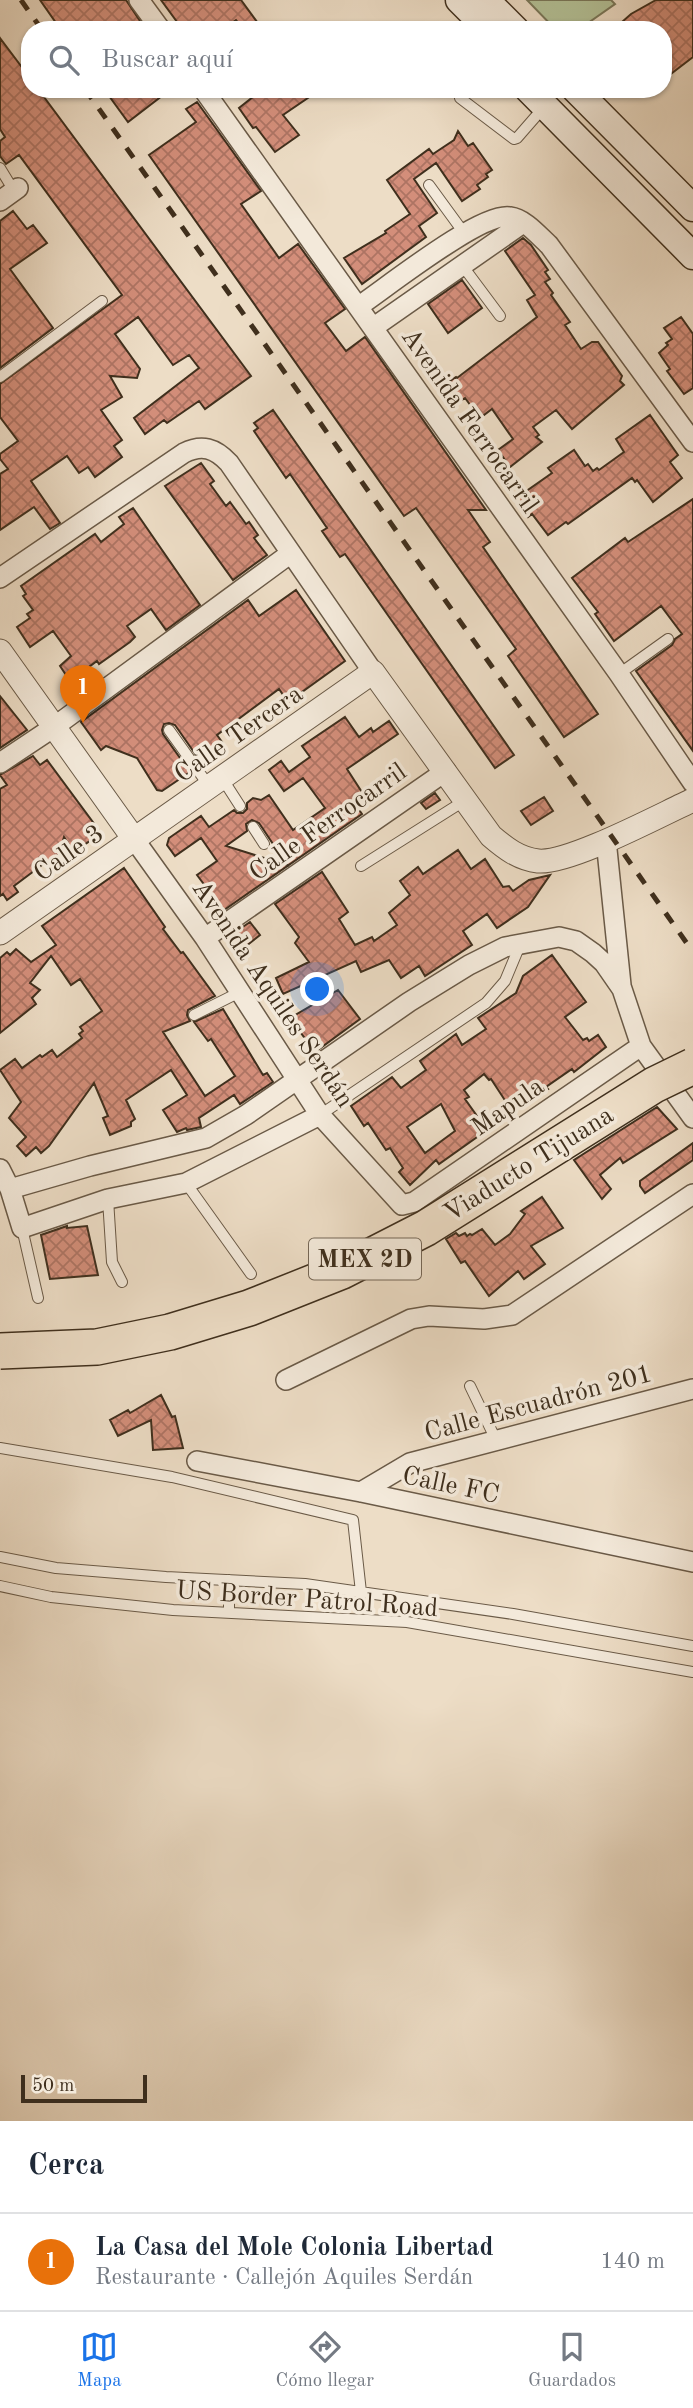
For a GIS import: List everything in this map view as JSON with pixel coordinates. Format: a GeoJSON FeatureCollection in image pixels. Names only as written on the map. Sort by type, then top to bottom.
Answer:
{"type":"FeatureCollection","features":[{"type":"Feature","properties":{"kind":"highway","name":"Viaducto Tijuana"},"geometry":{"type":"LineString","coordinates":[[0,1338],[72,1336],[185,1315],[302,1270],[433,1212],[581,1118],[645,1080],[693,1057]]}},
{"type":"Feature","properties":{"kind":"highway","name":"Viaducto Tijuana"},"geometry":{"type":"LineString","coordinates":[[0,1351],[97,1347],[170,1332],[250,1308],[342,1271],[426,1227],[654,1085],[693,1066]]}},
{"type":"Feature","properties":{"kind":"main road"},"geometry":{"type":"LineString","coordinates":[[440,0],[460,21]]}},
{"type":"Feature","properties":{"kind":"main road"},"geometry":{"type":"LineString","coordinates":[[459,0],[480,21]]}},
{"type":"Feature","properties":{"kind":"main road"},"geometry":{"type":"LineString","coordinates":[[486,0],[507,21]]}},
{"type":"Feature","properties":{"kind":"main road"},"geometry":{"type":"LineString","coordinates":[[505,0],[525,21]]}},
{"type":"Feature","properties":{"kind":"main road"},"geometry":{"type":"LineString","coordinates":[[543,98],[693,232]]}},
{"type":"Feature","properties":{"kind":"main road"},"geometry":{"type":"LineString","coordinates":[[543,98],[693,256]]}},
{"type":"Feature","properties":{"kind":"main road"},"geometry":{"type":"LineString","coordinates":[[584,98],[693,208]]}},
{"type":"Feature","properties":{"kind":"main road"},"geometry":{"type":"LineString","coordinates":[[602,98],[693,190]]}},
{"type":"Feature","properties":{"kind":"street"},"geometry":{"type":"LineString","coordinates":[[139,0],[154,21]]}},
{"type":"Feature","properties":{"kind":"street","name":"Avenida Ferrocarril"},"geometry":{"type":"LineString","coordinates":[[209,98],[619,674],[693,783]]}},
{"type":"Feature","properties":{"kind":"street"},"geometry":{"type":"LineString","coordinates":[[359,306],[464,233],[496,217],[510,217],[523,223],[549,245],[693,442]]}},
{"type":"Feature","properties":{"kind":"street"},"geometry":{"type":"LineString","coordinates":[[374,327],[523,223]]}},
{"type":"Feature","properties":{"kind":"street"},"geometry":{"type":"LineString","coordinates":[[0,578],[184,453],[202,447],[213,449],[229,463],[373,672],[492,836],[514,853],[540,861],[554,860],[606,840],[693,800]]}},
{"type":"Feature","properties":{"kind":"street"},"geometry":{"type":"LineString","coordinates":[[0,763],[54,727],[291,553]]}},
{"type":"Feature","properties":{"kind":"street"},"geometry":{"type":"LineString","coordinates":[[0,651],[134,839]]}},
{"type":"Feature","properties":{"kind":"street","name":"Calle Tercera"},"geometry":{"type":"LineString","coordinates":[[134,839],[373,672]]}},
{"type":"Feature","properties":{"kind":"street","name":"Calle Ferrocarril"},"geometry":{"type":"LineString","coordinates":[[205,938],[446,771]]}},
{"type":"Feature","properties":{"kind":"street","name":"Calle 3"},"geometry":{"type":"LineString","coordinates":[[0,933],[134,839]]}},
{"type":"Feature","properties":{"kind":"street","name":"Avenida Aquiles Serdán"},"geometry":{"type":"LineString","coordinates":[[134,839],[205,938],[320,1115],[402,1205]]}},
{"type":"Feature","properties":{"kind":"street"},"geometry":{"type":"LineString","coordinates":[[606,840],[622,989],[641,1046],[693,1118]]}},
{"type":"Feature","properties":{"kind":"street"},"geometry":{"type":"LineString","coordinates":[[17,1210],[90,1166],[206,1138],[297,1080],[409,1002],[469,965],[505,947],[559,937],[576,941],[604,963],[622,989]]}},
{"type":"Feature","properties":{"kind":"street","name":"Mapula"},"geometry":{"type":"LineString","coordinates":[[402,1205],[415,1202],[641,1046]]}},
{"type":"Feature","properties":{"kind":"street"},"geometry":{"type":"LineString","coordinates":[[17,1210],[108,1199],[186,1183],[320,1115]]}},
{"type":"Feature","properties":{"kind":"street"},"geometry":{"type":"LineString","coordinates":[[0,1170],[17,1210]]}},
{"type":"Feature","properties":{"kind":"street"},"geometry":{"type":"LineString","coordinates":[[286,1380],[411,1320],[429,1316],[484,1319],[512,1315],[693,1194]]}},
{"type":"Feature","properties":{"kind":"street","name":"Calle Escuadrón 201"},"geometry":{"type":"LineString","coordinates":[[361,1492],[410,1463],[693,1389]]}},
{"type":"Feature","properties":{"kind":"street","name":"Calle FC"},"geometry":{"type":"LineString","coordinates":[[197,1461],[361,1492],[693,1562]]}},
{"type":"Feature","properties":{"kind":"lane"},"geometry":{"type":"LineString","coordinates":[[460,98],[514,139],[538,98]]}},
{"type":"Feature","properties":{"kind":"lane"},"geometry":{"type":"LineString","coordinates":[[0,168],[11,193]]}},
{"type":"Feature","properties":{"kind":"lane"},"geometry":{"type":"LineString","coordinates":[[429,185],[464,233]]}},
{"type":"Feature","properties":{"kind":"lane"},"geometry":{"type":"LineString","coordinates":[[462,265],[500,316]]}},
{"type":"Feature","properties":{"kind":"lane"},"geometry":{"type":"LineString","coordinates":[[0,377],[102,301]]}},
{"type":"Feature","properties":{"kind":"lane"},"geometry":{"type":"LineString","coordinates":[[619,674],[668,639]]}},
{"type":"Feature","properties":{"kind":"lane"},"geometry":{"type":"LineString","coordinates":[[169,730],[240,806]]}},
{"type":"Feature","properties":{"kind":"lane"},"geometry":{"type":"LineString","coordinates":[[362,866],[466,800]]}},
{"type":"Feature","properties":{"kind":"lane"},"geometry":{"type":"LineString","coordinates":[[253,827],[264,844]]}},
{"type":"Feature","properties":{"kind":"lane"},"geometry":{"type":"LineString","coordinates":[[320,1115],[486,1003],[505,981],[520,944]]}},
{"type":"Feature","properties":{"kind":"lane"},"geometry":{"type":"LineString","coordinates":[[194,1015],[240,992]]}},
{"type":"Feature","properties":{"kind":"lane"},"geometry":{"type":"LineString","coordinates":[[186,1183],[251,1274]]}},
{"type":"Feature","properties":{"kind":"lane"},"geometry":{"type":"LineString","coordinates":[[108,1199],[112,1262],[122,1282]]}},
{"type":"Feature","properties":{"kind":"lane"},"geometry":{"type":"LineString","coordinates":[[17,1210],[38,1298]]}},
{"type":"Feature","properties":{"kind":"lane"},"geometry":{"type":"LineString","coordinates":[[470,1385],[496,1440]]}},
{"type":"Feature","properties":{"kind":"lane"},"geometry":{"type":"LineString","coordinates":[[0,1448],[172,1478],[353,1520],[361,1592]]}},
{"type":"Feature","properties":{"kind":"lane"},"geometry":{"type":"LineString","coordinates":[[0,1557],[56,1568],[305,1584],[513,1614],[693,1646]]}},
{"type":"Feature","properties":{"kind":"lane"},"geometry":{"type":"LineString","coordinates":[[229,1580],[229,1613]]}},
{"type":"Feature","properties":{"kind":"lane","name":"US Border Patrol Road"},"geometry":{"type":"LineString","coordinates":[[0,1586],[51,1597],[173,1610],[407,1622],[693,1672]]}},
{"type":"Feature","properties":{"kind":"green space"},"geometry":{"type":"Polygon","coordinates":[[[527,0],[611,0],[615,4],[591,21],[547,21],[527,0]]]}},
{"type":"Feature","properties":{"kind":"building"},"geometry":{"type":"Polygon","coordinates":[[[40,0],[126,0],[140,21],[55,21],[40,0]]]}},
{"type":"Feature","properties":{"kind":"building"},"geometry":{"type":"Polygon","coordinates":[[[161,0],[241,0],[256,21],[236,20],[176,21],[161,0]]]}},
{"type":"Feature","properties":{"kind":"building"},"geometry":{"type":"Polygon","coordinates":[[[656,0],[693,0],[693,57],[672,73],[672,21],[623,21],[656,0]]]}},
{"type":"Feature","properties":{"kind":"building"},"geometry":{"type":"Polygon","coordinates":[[[0,38],[21,66],[21,98],[45,98],[251,376],[205,409],[199,401],[145,434],[134,418],[199,368],[189,355],[173,365],[138,317],[115,334],[140,369],[137,378],[110,376],[122,397],[101,410],[122,440],[114,446],[122,457],[95,477],[88,467],[79,473],[67,456],[31,481],[60,523],[50,529],[34,507],[0,530],[0,474],[8,469],[0,459],[0,454],[18,441],[0,417],[0,384],[122,295],[19,155],[6,164],[0,156],[0,141],[5,137],[0,129],[0,38]]]}},
{"type":"Feature","properties":{"kind":"building"},"geometry":{"type":"Polygon","coordinates":[[[111,98],[159,98],[128,122],[111,98]]]}},
{"type":"Feature","properties":{"kind":"building"},"geometry":{"type":"Polygon","coordinates":[[[252,98],[308,98],[283,115],[299,135],[275,152],[239,108],[252,98]]]}},
{"type":"Feature","properties":{"kind":"building"},"geometry":{"type":"Polygon","coordinates":[[[197,102],[261,191],[241,204],[279,258],[298,244],[345,309],[325,323],[346,351],[365,337],[486,510],[468,510],[490,542],[483,547],[598,714],[564,737],[508,656],[516,649],[416,508],[404,516],[149,155],[196,122],[186,109],[197,102]]]}},
{"type":"Feature","properties":{"kind":"building"},"geometry":{"type":"Polygon","coordinates":[[[458,131],[468,146],[473,143],[492,170],[486,174],[488,177],[477,185],[480,189],[462,201],[436,163],[414,179],[437,213],[419,226],[426,237],[362,284],[344,258],[386,233],[385,231],[410,214],[387,180],[429,149],[433,154],[454,140],[458,131]]]}},
{"type":"Feature","properties":{"kind":"building"},"geometry":{"type":"Polygon","coordinates":[[[13,211],[27,229],[33,225],[47,243],[10,269],[53,328],[0,368],[0,221],[13,211]]]}},
{"type":"Feature","properties":{"kind":"building"},"geometry":{"type":"Polygon","coordinates":[[[523,238],[548,270],[545,272],[550,279],[545,282],[570,322],[565,325],[581,349],[592,342],[598,342],[622,376],[620,381],[624,385],[572,429],[556,410],[533,427],[539,435],[536,437],[542,442],[510,467],[498,450],[513,439],[492,409],[480,418],[465,398],[459,402],[444,385],[537,317],[527,300],[535,295],[505,251],[523,238]]]}},
{"type":"Feature","properties":{"kind":"building"},"geometry":{"type":"Polygon","coordinates":[[[462,280],[482,308],[448,333],[428,304],[462,280]]]}},
{"type":"Feature","properties":{"kind":"building"},"geometry":{"type":"Polygon","coordinates":[[[681,317],[693,334],[693,388],[684,394],[667,371],[670,369],[659,353],[672,339],[664,328],[681,317]]]}},
{"type":"Feature","properties":{"kind":"building"},"geometry":{"type":"Polygon","coordinates":[[[273,410],[514,755],[495,768],[345,554],[340,557],[322,531],[327,528],[290,474],[286,478],[254,431],[258,428],[254,423],[273,410]]]}},
{"type":"Feature","properties":{"kind":"building"},"geometry":{"type":"Polygon","coordinates":[[[650,415],[678,455],[670,462],[682,478],[653,502],[637,480],[635,482],[632,478],[568,524],[566,522],[548,535],[532,514],[528,517],[515,499],[552,473],[548,468],[574,450],[585,466],[588,464],[593,471],[597,468],[599,470],[624,452],[616,439],[650,415]]]}},
{"type":"Feature","properties":{"kind":"building"},"geometry":{"type":"Polygon","coordinates":[[[201,463],[214,481],[210,484],[226,506],[230,502],[246,524],[249,522],[258,535],[254,538],[267,555],[233,580],[165,486],[201,463]]]}},
{"type":"Feature","properties":{"kind":"building"},"geometry":{"type":"Polygon","coordinates":[[[693,499],[693,751],[636,671],[672,645],[682,634],[661,606],[614,641],[595,614],[598,612],[572,578],[625,538],[628,542],[693,499]]]}},
{"type":"Feature","properties":{"kind":"building"},"geometry":{"type":"Polygon","coordinates":[[[133,508],[200,605],[166,630],[151,609],[127,626],[135,637],[130,642],[70,681],[60,666],[71,656],[53,631],[30,647],[17,627],[30,618],[27,614],[33,610],[23,596],[26,594],[21,586],[95,534],[101,542],[124,524],[119,517],[133,508]]]}},
{"type":"Feature","properties":{"kind":"building"},"geometry":{"type":"Polygon","coordinates":[[[296,590],[345,661],[288,702],[279,689],[217,735],[225,746],[211,757],[205,748],[196,755],[175,725],[164,724],[163,734],[190,772],[162,791],[157,790],[137,758],[106,746],[101,750],[81,722],[248,600],[259,616],[296,590]]]}},
{"type":"Feature","properties":{"kind":"building"},"geometry":{"type":"Polygon","coordinates":[[[0,696],[27,730],[0,748],[0,696]]]}},
{"type":"Feature","properties":{"kind":"building"},"geometry":{"type":"Polygon","coordinates":[[[345,717],[359,737],[371,728],[373,732],[389,721],[398,734],[347,769],[367,800],[357,807],[362,814],[217,915],[211,907],[218,903],[197,875],[217,861],[201,838],[175,856],[167,845],[169,838],[201,816],[209,827],[234,810],[243,813],[247,809],[247,803],[253,798],[261,800],[269,795],[293,830],[325,808],[303,778],[284,791],[269,770],[281,761],[289,772],[310,757],[302,746],[345,717]],[[252,820],[246,824],[247,831],[226,846],[287,865],[259,823],[252,820]]]}},
{"type":"Feature","properties":{"kind":"building"},"geometry":{"type":"Polygon","coordinates":[[[33,756],[40,765],[47,760],[101,833],[74,852],[64,837],[56,863],[46,862],[14,886],[18,892],[7,900],[3,894],[0,896],[0,789],[7,785],[0,775],[33,756]]]}},
{"type":"Feature","properties":{"kind":"building"},"geometry":{"type":"Polygon","coordinates":[[[435,793],[440,800],[426,809],[421,803],[435,793]]]}},
{"type":"Feature","properties":{"kind":"building"},"geometry":{"type":"Polygon","coordinates":[[[544,797],[553,811],[531,825],[521,811],[544,797]]]}},
{"type":"Feature","properties":{"kind":"building"},"geometry":{"type":"Polygon","coordinates":[[[458,850],[471,869],[485,859],[503,887],[509,886],[513,891],[529,880],[550,875],[528,907],[497,928],[487,914],[463,931],[472,945],[425,976],[419,966],[401,978],[389,960],[361,972],[356,961],[283,994],[276,978],[309,962],[295,943],[299,937],[275,904],[322,872],[348,912],[339,919],[355,945],[372,937],[374,941],[397,925],[389,913],[410,895],[400,881],[418,867],[423,874],[458,850]]]}},
{"type":"Feature","properties":{"kind":"building"},"geometry":{"type":"Polygon","coordinates":[[[124,868],[165,927],[163,929],[215,996],[188,1010],[190,1021],[163,1032],[205,1096],[235,1076],[211,1039],[208,1041],[194,1022],[223,1009],[263,1075],[267,1073],[273,1082],[240,1104],[234,1095],[199,1118],[201,1127],[177,1132],[163,1110],[187,1095],[171,1070],[126,1100],[135,1119],[131,1126],[110,1135],[103,1118],[108,1116],[94,1083],[49,1146],[41,1153],[36,1147],[26,1156],[17,1146],[26,1137],[9,1118],[21,1102],[0,1070],[15,1059],[22,1068],[52,1050],[57,1057],[82,1038],[79,1034],[83,1031],[80,1027],[102,1011],[80,979],[71,985],[51,956],[30,983],[40,990],[32,998],[36,1004],[0,1033],[0,958],[7,952],[10,955],[16,949],[31,962],[56,945],[42,926],[124,868]]]}},
{"type":"Feature","properties":{"kind":"building"},"geometry":{"type":"Polygon","coordinates":[[[250,922],[260,935],[241,950],[231,935],[250,922]]]}},
{"type":"Feature","properties":{"kind":"building"},"geometry":{"type":"Polygon","coordinates":[[[552,955],[586,1002],[565,1017],[583,1040],[587,1038],[589,1041],[598,1035],[606,1047],[574,1072],[572,1069],[546,1087],[548,1089],[512,1111],[491,1079],[484,1074],[464,1090],[469,1097],[465,1099],[487,1130],[439,1164],[436,1160],[410,1185],[399,1172],[403,1168],[390,1148],[386,1150],[368,1123],[364,1126],[351,1106],[392,1077],[401,1088],[426,1070],[420,1061],[456,1034],[462,1045],[486,1029],[478,1018],[516,993],[523,976],[552,955]],[[441,1104],[407,1127],[425,1153],[455,1131],[441,1104]]]}},
{"type":"Feature","properties":{"kind":"building"},"geometry":{"type":"Polygon","coordinates":[[[338,990],[360,1019],[315,1052],[290,1018],[338,990]]]}},
{"type":"Feature","properties":{"kind":"building"},"geometry":{"type":"Polygon","coordinates":[[[657,1107],[677,1129],[623,1163],[620,1158],[600,1175],[611,1189],[602,1199],[574,1160],[657,1107]]]}},
{"type":"Feature","properties":{"kind":"building"},"geometry":{"type":"Polygon","coordinates":[[[693,1143],[693,1160],[645,1193],[640,1181],[693,1143]]]}},
{"type":"Feature","properties":{"kind":"building"},"geometry":{"type":"Polygon","coordinates":[[[542,1197],[563,1228],[531,1246],[545,1264],[524,1279],[518,1271],[489,1296],[465,1261],[461,1263],[446,1239],[456,1233],[459,1236],[465,1233],[467,1236],[472,1235],[482,1229],[495,1245],[510,1234],[525,1214],[521,1211],[542,1197]]]}},
{"type":"Feature","properties":{"kind":"building"},"geometry":{"type":"Polygon","coordinates":[[[67,1226],[87,1226],[98,1275],[50,1279],[41,1235],[67,1226]]]}},
{"type":"Feature","properties":{"kind":"building"},"geometry":{"type":"Polygon","coordinates":[[[161,1395],[172,1417],[175,1416],[183,1448],[153,1450],[151,1420],[118,1436],[110,1420],[128,1410],[130,1413],[161,1395]]]}},
{"type":"Feature","properties":{"kind":"railway"},"geometry":{"type":"LineString","coordinates":[[21,0],[36,21]]}},
{"type":"Feature","properties":{"kind":"railway"},"geometry":{"type":"LineString","coordinates":[[91,98],[693,952]]}},
{"type":"Feature","properties":{"kind":"place","name":"La Casa del Mole Colonia Libertad"},"geometry":{"type":"Point","coordinates":[83,723]}}]}
